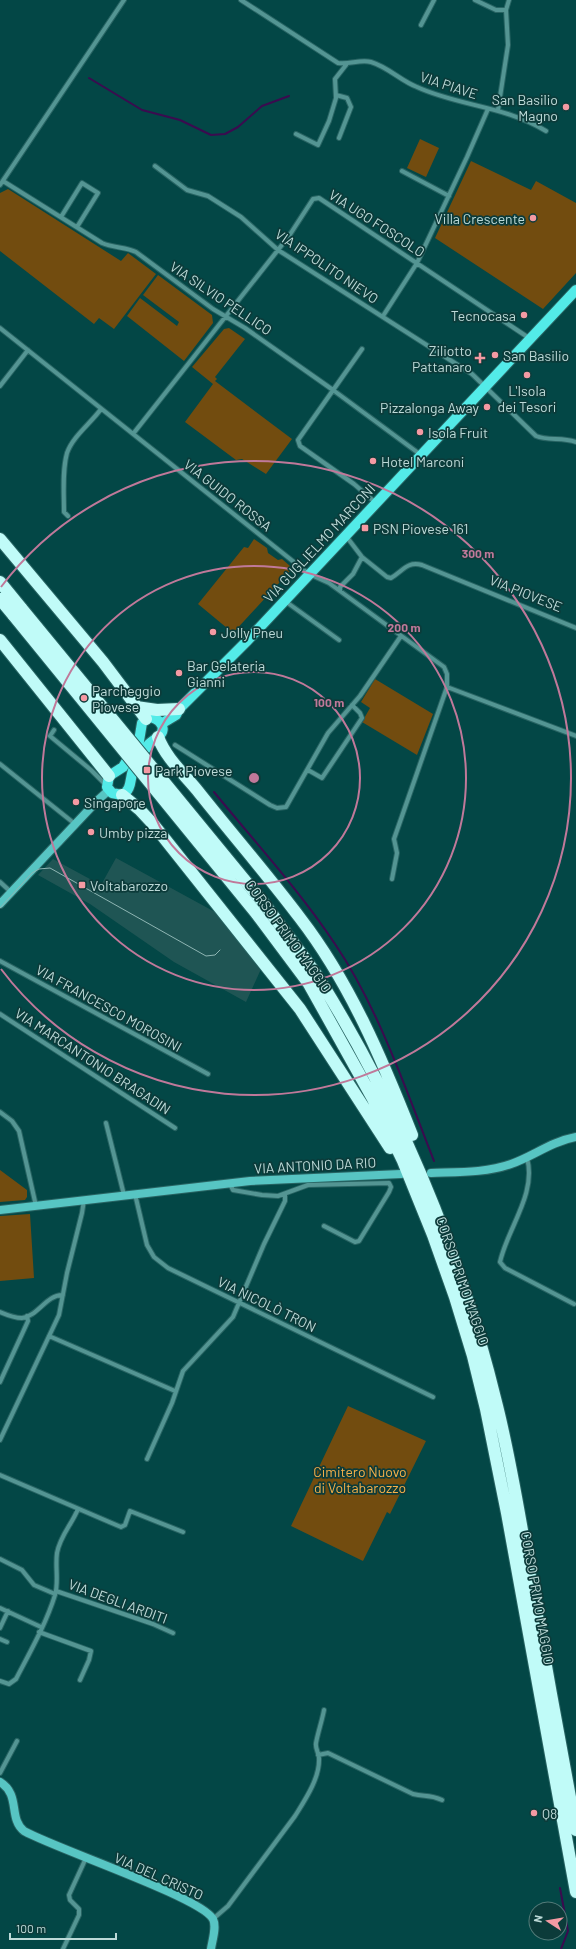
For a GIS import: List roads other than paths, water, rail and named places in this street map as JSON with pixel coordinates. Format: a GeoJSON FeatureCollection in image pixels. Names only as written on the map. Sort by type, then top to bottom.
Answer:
{"type":"FeatureCollection","features":[{"type":"Feature","properties":{"kind":"highway"},"geometry":{"type":"LineString","coordinates":[[0,539],[103,662],[146,719]]}},
{"type":"Feature","properties":{"kind":"highway"},"geometry":{"type":"LineString","coordinates":[[0,582],[18,613]]}},
{"type":"Feature","properties":{"kind":"highway"},"geometry":{"type":"LineString","coordinates":[[0,599],[18,613]]}},
{"type":"Feature","properties":{"kind":"highway","name":"CORSO PRIMO MAGGIO"},"geometry":{"type":"LineString","coordinates":[[18,613],[135,756],[256,913],[314,982],[438,1232],[466,1295],[498,1408],[576,1830]]}},
{"type":"Feature","properties":{"kind":"highway"},"geometry":{"type":"LineString","coordinates":[[0,640],[108,784]]}},
{"type":"Feature","properties":{"kind":"highway"},"geometry":{"type":"LineString","coordinates":[[136,707],[157,710],[179,709]]}},
{"type":"Feature","properties":{"kind":"highway"},"geometry":{"type":"LineString","coordinates":[[158,737],[166,754],[300,918],[342,981],[360,1014],[393,1087],[428,1178],[438,1232]]}},
{"type":"Feature","properties":{"kind":"highway"},"geometry":{"type":"LineString","coordinates":[[122,795],[134,804],[153,824],[304,1014],[397,1159],[438,1232]]}},
{"type":"Feature","properties":{"kind":"highway","name":"CORSO PRIMO MAGGIO"},"geometry":{"type":"LineString","coordinates":[[438,1232],[486,1408],[507,1513],[576,1892]]}},
{"type":"Feature","properties":{"kind":"main road","name":"VIA GUGLIELMO MARCONI"},"geometry":{"type":"LineString","coordinates":[[161,724],[176,715],[179,709],[285,601],[530,338],[574,297]]}},
{"type":"Feature","properties":{"kind":"main road"},"geometry":{"type":"LineString","coordinates":[[149,717],[157,719],[161,724],[162,731],[158,737],[148,745],[134,768],[127,791],[122,795],[117,795],[108,784],[125,763],[139,740],[141,727],[146,719],[149,717]]}},
{"type":"Feature","properties":{"kind":"street"},"geometry":{"type":"LineString","coordinates":[[119,7],[121,0]]}},
{"type":"Feature","properties":{"kind":"street"},"geometry":{"type":"LineString","coordinates":[[1,183],[124,0]]}},
{"type":"Feature","properties":{"kind":"street","name":"VIA PIAVE"},"geometry":{"type":"LineString","coordinates":[[241,0],[338,63],[346,64],[370,62],[381,66],[417,88],[488,109],[498,110],[537,125],[546,131]]}},
{"type":"Feature","properties":{"kind":"street"},"geometry":{"type":"LineString","coordinates":[[421,25],[434,0]]}},
{"type":"Feature","properties":{"kind":"street"},"geometry":{"type":"LineString","coordinates":[[475,0],[496,10],[506,10]]}},
{"type":"Feature","properties":{"kind":"street"},"geometry":{"type":"LineString","coordinates":[[498,110],[508,45],[506,10],[509,0]]}},
{"type":"Feature","properties":{"kind":"street"},"geometry":{"type":"LineString","coordinates":[[296,134],[318,145],[329,121],[336,95],[334,86],[335,79],[346,64]]}},
{"type":"Feature","properties":{"kind":"street"},"geometry":{"type":"LineString","coordinates":[[336,95],[347,98],[351,107],[339,138]]}},
{"type":"Feature","properties":{"kind":"street"},"geometry":{"type":"LineString","coordinates":[[383,316],[417,263],[488,109]]}},
{"type":"Feature","properties":{"kind":"street","name":"VIA IPPOLITO NIEVO"},"geometry":{"type":"LineString","coordinates":[[155,166],[187,190],[208,196],[240,217],[278,250],[472,374],[536,436],[542,438],[562,438],[576,442]]}},
{"type":"Feature","properties":{"kind":"street"},"geometry":{"type":"LineString","coordinates":[[402,171],[449,196]]}},
{"type":"Feature","properties":{"kind":"street","name":"VIA SILVIO PELLICO"},"geometry":{"type":"LineString","coordinates":[[1,183],[110,247],[131,249],[136,252],[333,390],[421,455]]}},
{"type":"Feature","properties":{"kind":"street"},"geometry":{"type":"LineString","coordinates":[[61,217],[82,183],[98,193],[77,227]]}},
{"type":"Feature","properties":{"kind":"street","name":"VIA UGO FOSCOLO"},"geometry":{"type":"LineString","coordinates":[[226,316],[299,222],[313,198],[319,198],[530,338]]}},
{"type":"Feature","properties":{"kind":"street"},"geometry":{"type":"LineString","coordinates":[[133,434],[226,316]]}},
{"type":"Feature","properties":{"kind":"street","name":"VIA GUIDO ROSSA"},"geometry":{"type":"LineString","coordinates":[[0,328],[309,574]]}},
{"type":"Feature","properties":{"kind":"street"},"geometry":{"type":"LineString","coordinates":[[362,349],[298,440],[298,443],[354,484],[376,503]]}},
{"type":"Feature","properties":{"kind":"street"},"geometry":{"type":"LineString","coordinates":[[0,386],[28,350]]}},
{"type":"Feature","properties":{"kind":"street"},"geometry":{"type":"LineString","coordinates":[[68,516],[64,512],[64,498],[65,464],[68,452],[77,437],[101,409]]}},
{"type":"Feature","properties":{"kind":"street","name":"VIA PIOVESE"},"geometry":{"type":"LineString","coordinates":[[346,536],[362,557],[383,575],[391,578],[406,565],[416,563],[576,628]]}},
{"type":"Feature","properties":{"kind":"street"},"geometry":{"type":"LineString","coordinates":[[340,591],[340,587],[353,574],[362,557]]}},
{"type":"Feature","properties":{"kind":"street"},"geometry":{"type":"LineString","coordinates":[[309,574],[328,583],[340,591],[444,667],[447,674],[447,687],[394,839],[397,853],[392,879]]}},
{"type":"Feature","properties":{"kind":"street"},"geometry":{"type":"LineString","coordinates":[[285,601],[339,640]]}},
{"type":"Feature","properties":{"kind":"street"},"geometry":{"type":"LineString","coordinates":[[175,745],[277,808],[286,806],[328,733],[352,705],[401,636]]}},
{"type":"Feature","properties":{"kind":"street"},"geometry":{"type":"LineString","coordinates":[[447,687],[576,736]]}},
{"type":"Feature","properties":{"kind":"street"},"geometry":{"type":"LineString","coordinates":[[308,770],[322,778],[362,718],[360,712],[352,705]]}},
{"type":"Feature","properties":{"kind":"street"},"geometry":{"type":"LineString","coordinates":[[0,904],[75,824],[108,784],[50,736],[54,730]]}},
{"type":"Feature","properties":{"kind":"street"},"geometry":{"type":"LineString","coordinates":[[0,764],[75,824]]}},
{"type":"Feature","properties":{"kind":"street"},"geometry":{"type":"LineString","coordinates":[[0,882],[11,892]]}},
{"type":"Feature","properties":{"kind":"street","name":"VIA FRANCESCO MOROSINI"},"geometry":{"type":"LineString","coordinates":[[0,961],[208,1074]]}},
{"type":"Feature","properties":{"kind":"street","name":"VIA MARCANTONIO BRAGADIN"},"geometry":{"type":"LineString","coordinates":[[0,1014],[174,1128]]}},
{"type":"Feature","properties":{"kind":"street"},"geometry":{"type":"LineString","coordinates":[[0,1112],[12,1121],[19,1131],[36,1206]]}},
{"type":"Feature","properties":{"kind":"street"},"geometry":{"type":"LineString","coordinates":[[106,1123],[124,1195]]}},
{"type":"Feature","properties":{"kind":"street"},"geometry":{"type":"LineString","coordinates":[[431,1173],[501,1168],[558,1141],[576,1137]]}},
{"type":"Feature","properties":{"kind":"street"},"geometry":{"type":"LineString","coordinates":[[527,1157],[528,1168],[526,1191],[521,1209],[500,1262],[505,1268],[574,1304]]}},
{"type":"Feature","properties":{"kind":"street","name":"VIA ANTONIO DA RIO"},"geometry":{"type":"LineString","coordinates":[[0,1210],[230,1183],[292,1178],[401,1174]]}},
{"type":"Feature","properties":{"kind":"street","name":"VIA ANTONIO DA RIO"},"geometry":{"type":"LineString","coordinates":[[230,1183],[233,1190],[262,1195],[285,1194],[308,1185],[389,1182],[391,1187],[389,1192],[359,1241],[355,1242],[324,1226]]}},
{"type":"Feature","properties":{"kind":"street","name":"VIA NICOLÒ TRON"},"geometry":{"type":"LineString","coordinates":[[135,1194],[144,1234],[154,1257],[168,1268],[433,1397]]}},
{"type":"Feature","properties":{"kind":"street"},"geometry":{"type":"LineString","coordinates":[[147,1460],[186,1367],[229,1322],[240,1303],[264,1244],[285,1201],[285,1194]]}},
{"type":"Feature","properties":{"kind":"street"},"geometry":{"type":"LineString","coordinates":[[0,1440],[59,1315],[66,1273],[84,1200]]}},
{"type":"Feature","properties":{"kind":"street"},"geometry":{"type":"LineString","coordinates":[[0,1312],[16,1318],[28,1316],[52,1298],[63,1295]]}},
{"type":"Feature","properties":{"kind":"street"},"geometry":{"type":"LineString","coordinates":[[0,1382],[28,1320],[28,1316]]}},
{"type":"Feature","properties":{"kind":"street"},"geometry":{"type":"LineString","coordinates":[[49,1336],[175,1391]]}},
{"type":"Feature","properties":{"kind":"street"},"geometry":{"type":"LineString","coordinates":[[0,1475],[121,1527],[125,1525],[130,1511],[183,1532]]}},
{"type":"Feature","properties":{"kind":"street","name":"VIA DEGLI ARDITI"},"geometry":{"type":"LineString","coordinates":[[0,1682],[9,1684],[14,1682],[39,1632],[56,1592],[59,1546],[68,1524],[73,1520],[78,1509]]}},
{"type":"Feature","properties":{"kind":"street","name":"VIA DEGLI ARDITI"},"geometry":{"type":"LineString","coordinates":[[0,1559],[22,1570],[34,1585],[153,1624],[173,1633]]}},
{"type":"Feature","properties":{"kind":"street"},"geometry":{"type":"LineString","coordinates":[[0,1608],[41,1627]]}},
{"type":"Feature","properties":{"kind":"street"},"geometry":{"type":"LineString","coordinates":[[0,1628],[8,1612]]}},
{"type":"Feature","properties":{"kind":"street"},"geometry":{"type":"LineString","coordinates":[[39,1632],[91,1651],[89,1660],[80,1680]]}},
{"type":"Feature","properties":{"kind":"street"},"geometry":{"type":"LineString","coordinates":[[0,1639],[7,1642]]}},
{"type":"Feature","properties":{"kind":"street"},"geometry":{"type":"LineString","coordinates":[[213,1919],[228,1906],[295,1816],[313,1784],[317,1768],[318,1755],[316,1744],[324,1710]]}},
{"type":"Feature","properties":{"kind":"street"},"geometry":{"type":"LineString","coordinates":[[0,1773],[17,1741]]}},
{"type":"Feature","properties":{"kind":"street"},"geometry":{"type":"LineString","coordinates":[[318,1755],[328,1753],[413,1794],[422,1796],[431,1795],[442,1800]]}},
{"type":"Feature","properties":{"kind":"street","name":"VIA DEL CRISTO"},"geometry":{"type":"LineString","coordinates":[[0,1782],[10,1790],[14,1801],[17,1822],[20,1827],[34,1837],[198,1906],[213,1919],[214,1929],[211,1949]]}},
{"type":"Feature","properties":{"kind":"street"},"geometry":{"type":"LineString","coordinates":[[63,1949],[79,1915],[79,1909],[70,1900],[69,1895],[86,1858]]}},
{"type":"Feature","properties":{"kind":"waterway"},"geometry":{"type":"LineString","coordinates":[[89,78],[142,110],[180,120],[211,135],[225,134],[238,127],[262,106],[289,96]]}},
{"type":"Feature","properties":{"kind":"waterway"},"geometry":{"type":"LineString","coordinates":[[214,792],[307,904],[350,968],[365,994],[378,1022],[402,1078],[434,1161]]}},
{"type":"Feature","properties":{"kind":"waterway"},"geometry":{"type":"LineString","coordinates":[[560,1888],[568,1931],[561,1949]]}},
{"type":"Feature","properties":{"kind":"tram line"},"geometry":{"type":"LineString","coordinates":[[0,908],[32,873],[39,869],[50,868],[206,956],[215,955],[220,950]]}},
{"type":"Feature","properties":{"kind":"place","name":"San Basilio Magno"},"geometry":{"type":"Point","coordinates":[566,107]}},
{"type":"Feature","properties":{"kind":"place","name":"Villa Crescente"},"geometry":{"type":"Point","coordinates":[533,218]}},
{"type":"Feature","properties":{"kind":"place","name":"Tecnocasa"},"geometry":{"type":"Point","coordinates":[524,315]}},
{"type":"Feature","properties":{"kind":"place","name":"San Basilio"},"geometry":{"type":"Point","coordinates":[495,355]}},
{"type":"Feature","properties":{"kind":"place","name":"Ziliotto Pattanaro"},"geometry":{"type":"Point","coordinates":[480,358]}},
{"type":"Feature","properties":{"kind":"place","name":"L'Isola dei Tesori"},"geometry":{"type":"Point","coordinates":[527,375]}},
{"type":"Feature","properties":{"kind":"place","name":"Pizzalonga Away"},"geometry":{"type":"Point","coordinates":[487,407]}},
{"type":"Feature","properties":{"kind":"place","name":"Isola Fruit"},"geometry":{"type":"Point","coordinates":[420,432]}},
{"type":"Feature","properties":{"kind":"place","name":"Hotel Marconi"},"geometry":{"type":"Point","coordinates":[373,461]}},
{"type":"Feature","properties":{"kind":"place","name":"PSN Piovese 161"},"geometry":{"type":"Point","coordinates":[365,528]}},
{"type":"Feature","properties":{"kind":"place","name":"Jolly Pneu"},"geometry":{"type":"Point","coordinates":[213,632]}},
{"type":"Feature","properties":{"kind":"place","name":"Bar Gelateria Gianni"},"geometry":{"type":"Point","coordinates":[179,673]}},
{"type":"Feature","properties":{"kind":"place","name":"Parcheggio Piovese"},"geometry":{"type":"Point","coordinates":[84,698]}},
{"type":"Feature","properties":{"kind":"place","name":"Park Piovese"},"geometry":{"type":"Point","coordinates":[147,770]}},
{"type":"Feature","properties":{"kind":"place","name":"Singapore"},"geometry":{"type":"Point","coordinates":[76,802]}},
{"type":"Feature","properties":{"kind":"place","name":"Umby pizza"},"geometry":{"type":"Point","coordinates":[91,832]}},
{"type":"Feature","properties":{"kind":"place","name":"Voltabarozzo"},"geometry":{"type":"Point","coordinates":[82,885]}},
{"type":"Feature","properties":{"kind":"place","name":"Q8"},"geometry":{"type":"Point","coordinates":[534,1813]}},
{"type":"Feature","properties":{"kind":"park label","name":"Cimitero Nuovo di Voltabarozzo"},"geometry":{"type":"Point","coordinates":[360,1480]}}]}
